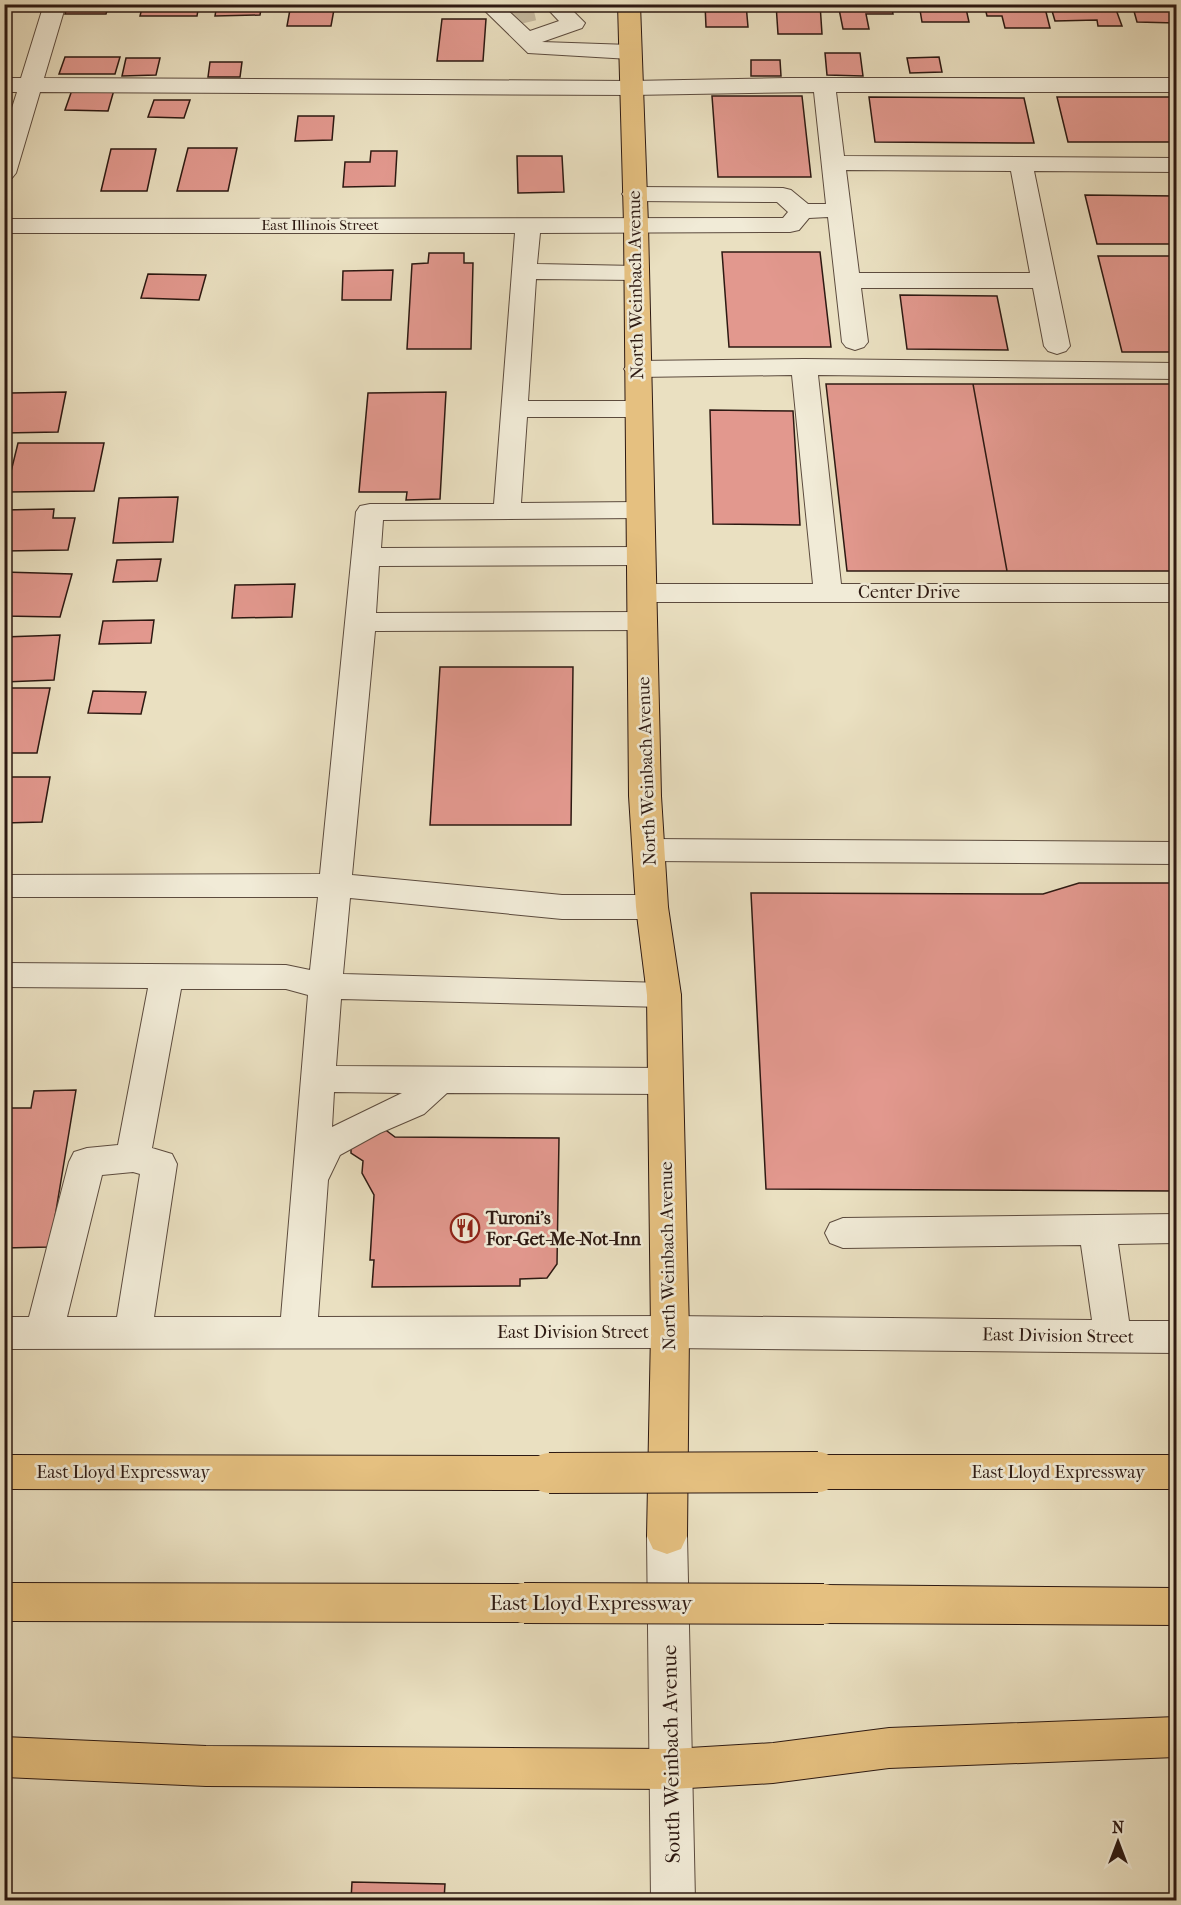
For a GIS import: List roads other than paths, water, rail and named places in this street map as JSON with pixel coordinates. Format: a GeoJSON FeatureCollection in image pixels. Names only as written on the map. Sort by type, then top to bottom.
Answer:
{"type":"FeatureCollection","features":[{"type":"Feature","properties":{"kind":"main road","name":"North Weinbach Avenue"},"geometry":{"type":"LineString","coordinates":[[629,4],[636,225],[645,796],[652,907],[664,995],[670,1332],[667,1536]]}},
{"type":"Feature","properties":{"kind":"main road","name":"East Lloyd Expressway"},"geometry":{"type":"LineString","coordinates":[[4,1472],[1176,1472]]}},
{"type":"Feature","properties":{"kind":"main road","name":"East Lloyd Expressway"},"geometry":{"type":"LineString","coordinates":[[4,1602],[1176,1606]]}},
{"type":"Feature","properties":{"kind":"main road"},"geometry":{"type":"LineString","coordinates":[[4,1757],[206,1766],[672,1769],[773,1763],[889,1749],[1176,1737]]}},
{"type":"Feature","properties":{"kind":"street"},"geometry":{"type":"LineString","coordinates":[[4,173],[55,4]]}},
{"type":"Feature","properties":{"kind":"street"},"geometry":{"type":"LineString","coordinates":[[526,40],[574,23],[548,5]]}},
{"type":"Feature","properties":{"kind":"street"},"geometry":{"type":"LineString","coordinates":[[500,12],[536,48],[630,52]]}},
{"type":"Feature","properties":{"kind":"street"},"geometry":{"type":"LineString","coordinates":[[4,86],[631,88],[824,85],[1176,85]]}},
{"type":"Feature","properties":{"kind":"street"},"geometry":{"type":"LineString","coordinates":[[824,85],[855,342]]}},
{"type":"Feature","properties":{"kind":"street"},"geometry":{"type":"LineString","coordinates":[[833,163],[1176,165]]}},
{"type":"Feature","properties":{"kind":"street"},"geometry":{"type":"LineString","coordinates":[[1021,164],[1057,346]]}},
{"type":"Feature","properties":{"kind":"street"},"geometry":{"type":"LineString","coordinates":[[634,194],[783,195],[802,211],[839,210]]}},
{"type":"Feature","properties":{"kind":"street","name":"East Illinois Street"},"geometry":{"type":"LineString","coordinates":[[4,226],[789,225],[802,211]]}},
{"type":"Feature","properties":{"kind":"street"},"geometry":{"type":"LineString","coordinates":[[507,512],[528,225]]}},
{"type":"Feature","properties":{"kind":"street"},"geometry":{"type":"LineString","coordinates":[[523,271],[636,273]]}},
{"type":"Feature","properties":{"kind":"street"},"geometry":{"type":"LineString","coordinates":[[848,280],[1044,281]]}},
{"type":"Feature","properties":{"kind":"street"},"geometry":{"type":"LineString","coordinates":[[804,368],[828,592]]}},
{"type":"Feature","properties":{"kind":"street"},"geometry":{"type":"LineString","coordinates":[[637,369],[1176,371]]}},
{"type":"Feature","properties":{"kind":"street"},"geometry":{"type":"LineString","coordinates":[[514,409],[638,409]]}},
{"type":"Feature","properties":{"kind":"street"},"geometry":{"type":"LineString","coordinates":[[298,1332],[320,1079],[324,986],[370,512],[640,510]]}},
{"type":"Feature","properties":{"kind":"street"},"geometry":{"type":"LineString","coordinates":[[366,557],[641,556]]}},
{"type":"Feature","properties":{"kind":"street","name":"Center Drive"},"geometry":{"type":"LineString","coordinates":[[361,622],[642,607],[828,592],[1176,593]]}},
{"type":"Feature","properties":{"kind":"street"},"geometry":{"type":"LineString","coordinates":[[650,850],[1176,853]]}},
{"type":"Feature","properties":{"kind":"street"},"geometry":{"type":"LineString","coordinates":[[4,886],[335,885],[562,907],[652,907]]}},
{"type":"Feature","properties":{"kind":"street"},"geometry":{"type":"LineString","coordinates":[[4,975],[286,977],[324,986],[664,995]]}},
{"type":"Feature","properties":{"kind":"street"},"geometry":{"type":"LineString","coordinates":[[134,1158],[167,976]]}},
{"type":"Feature","properties":{"kind":"street"},"geometry":{"type":"LineString","coordinates":[[320,1079],[666,1082]]}},
{"type":"Feature","properties":{"kind":"street"},"geometry":{"type":"LineString","coordinates":[[311,1179],[327,1146],[412,1104],[439,1080]]}},
{"type":"Feature","properties":{"kind":"street"},"geometry":{"type":"LineString","coordinates":[[44,1333],[87,1162],[134,1158],[159,1164],[133,1332]]}},
{"type":"Feature","properties":{"kind":"street"},"geometry":{"type":"LineString","coordinates":[[1096,1229],[1113,1337]]}},
{"type":"Feature","properties":{"kind":"street"},"geometry":{"type":"LineString","coordinates":[[843,1233],[1176,1229]]}},
{"type":"Feature","properties":{"kind":"street","name":"East Division Street"},"geometry":{"type":"LineString","coordinates":[[4,1333],[670,1332],[1176,1337]]}},
{"type":"Feature","properties":{"kind":"street","name":"South Weinbach Avenue"},"geometry":{"type":"LineString","coordinates":[[667,1536],[673,1900]]}},
{"type":"Feature","properties":{"kind":"tunnel"},"geometry":{"type":"LineString","coordinates":[[510,14],[544,6]]}},
{"type":"Feature","properties":{"kind":"place","name":"Turoni's For-Get-Me-Not-Inn"},"geometry":{"type":"Point","coordinates":[465,1228]}}]}
